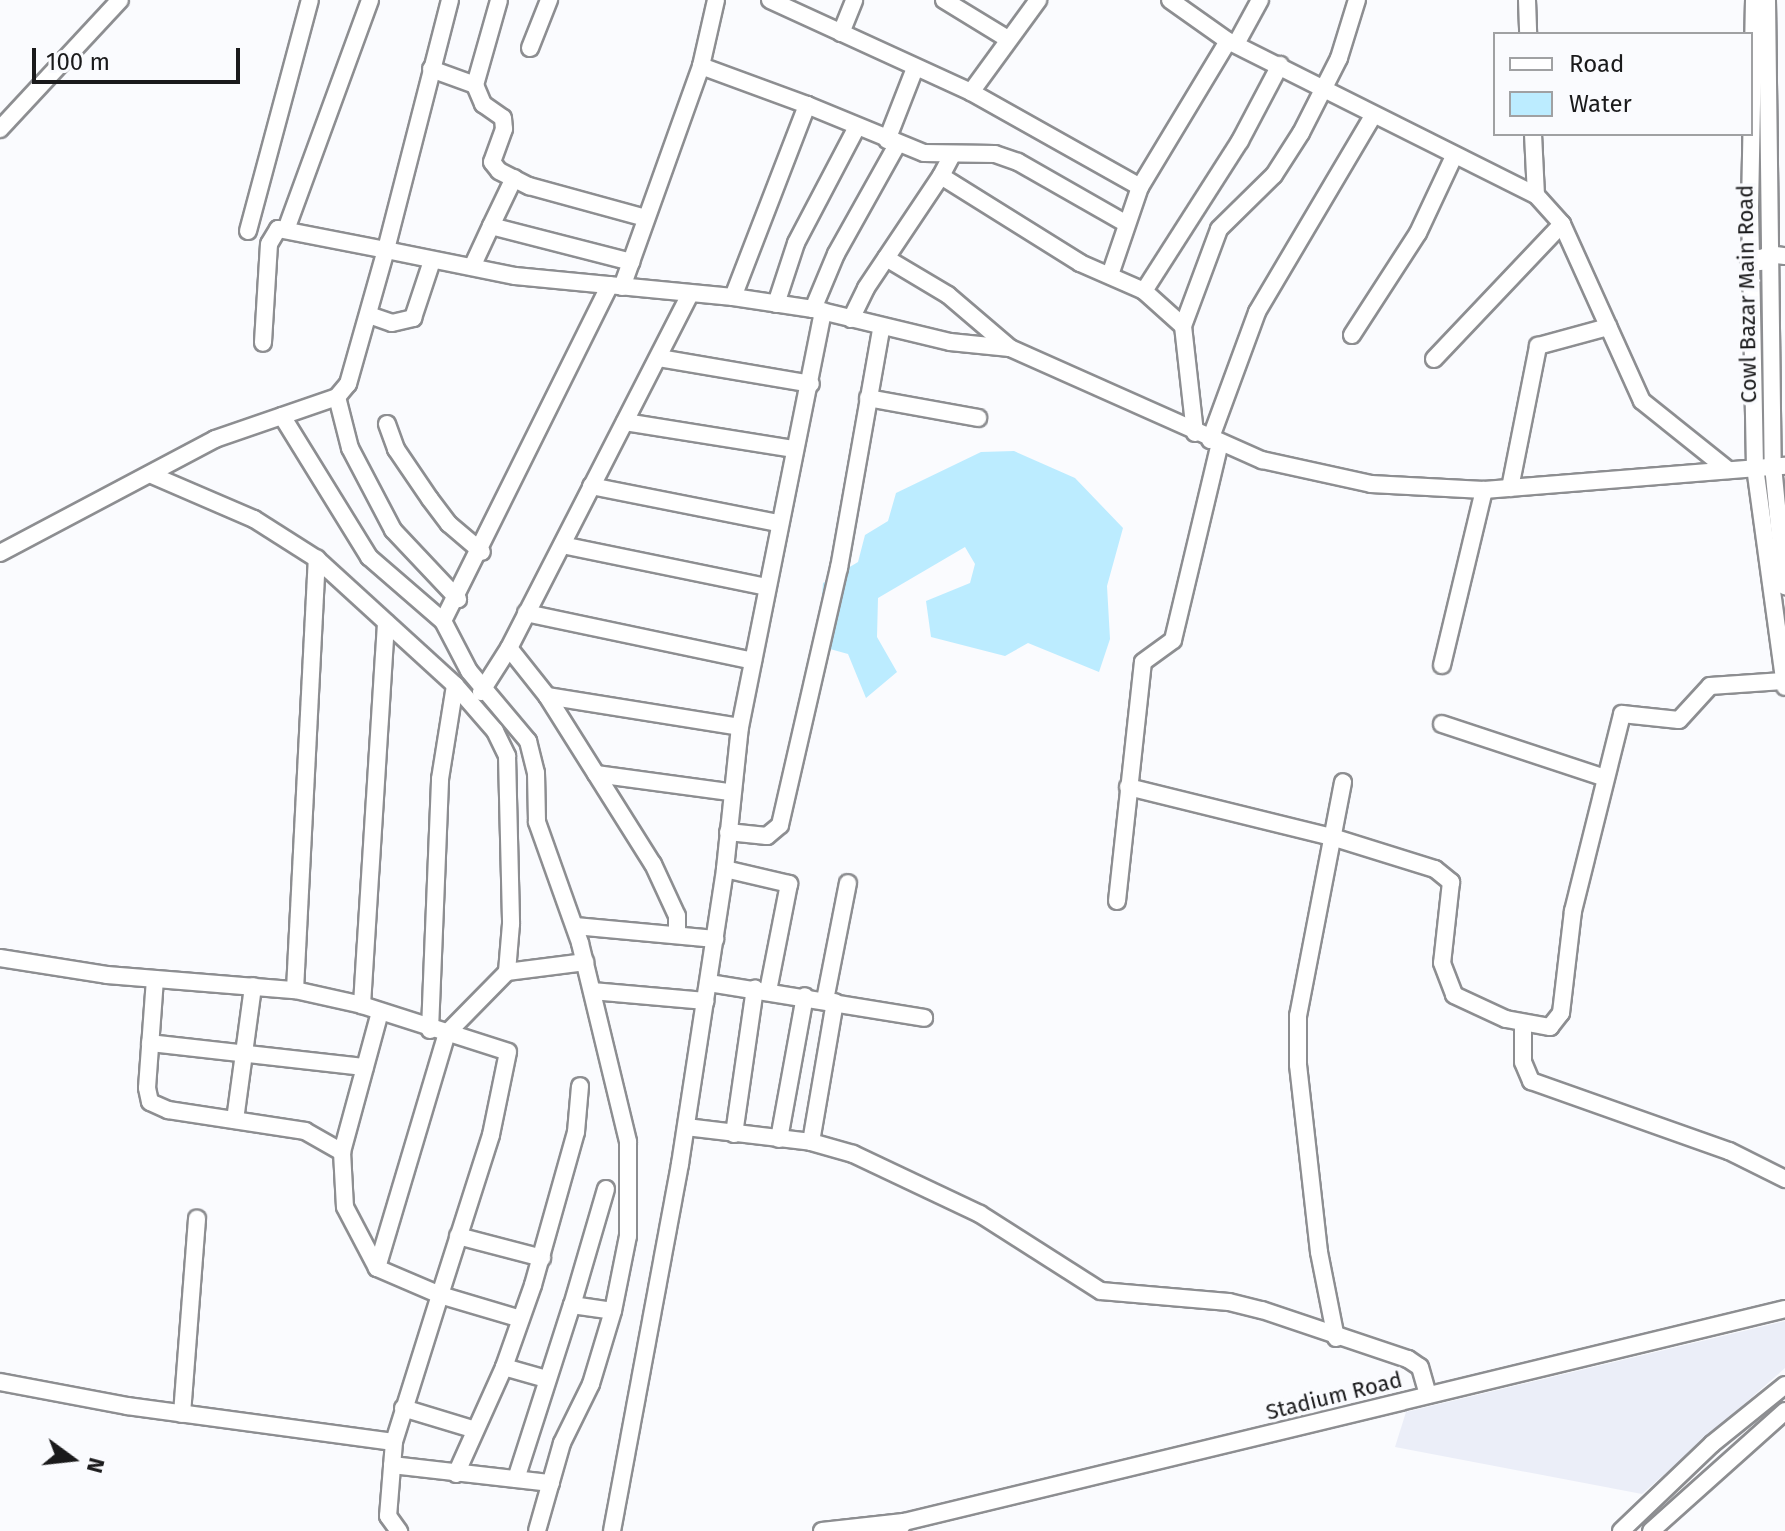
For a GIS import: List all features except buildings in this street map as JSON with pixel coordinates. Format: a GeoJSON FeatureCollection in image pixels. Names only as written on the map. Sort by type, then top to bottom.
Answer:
{"type":"FeatureCollection","features":[{"type":"Feature","properties":{"kind":"street"},"geometry":{"type":"LineString","coordinates":[[0,129],[120,0]]}},
{"type":"Feature","properties":{"kind":"street"},"geometry":{"type":"LineString","coordinates":[[248,231],[310,0]]}},
{"type":"Feature","properties":{"kind":"street"},"geometry":{"type":"LineString","coordinates":[[287,227],[370,0]]}},
{"type":"Feature","properties":{"kind":"street"},"geometry":{"type":"LineString","coordinates":[[0,553],[154,476],[215,439],[337,397],[348,384],[369,315],[450,0]]}},
{"type":"Feature","properties":{"kind":"street"},"geometry":{"type":"LineString","coordinates":[[499,0],[475,85],[483,104],[506,122],[493,167],[514,178],[646,218]]}},
{"type":"Feature","properties":{"kind":"street"},"geometry":{"type":"LineString","coordinates":[[530,48],[549,0]]}},
{"type":"Feature","properties":{"kind":"street"},"geometry":{"type":"LineString","coordinates":[[443,621],[458,599],[631,262],[701,66],[716,0]]}},
{"type":"Feature","properties":{"kind":"street"},"geometry":{"type":"LineString","coordinates":[[770,0],[971,92],[1140,187]]}},
{"type":"Feature","properties":{"kind":"street"},"geometry":{"type":"LineString","coordinates":[[841,33],[854,0]]}},
{"type":"Feature","properties":{"kind":"street"},"geometry":{"type":"LineString","coordinates":[[944,0],[1008,39]]}},
{"type":"Feature","properties":{"kind":"street"},"geometry":{"type":"LineString","coordinates":[[971,92],[1038,0]]}},
{"type":"Feature","properties":{"kind":"street"},"geometry":{"type":"LineString","coordinates":[[1170,0],[1232,42],[1324,86],[1373,116],[1536,195],[1562,224],[1642,401],[1728,470]]}},
{"type":"Feature","properties":{"kind":"street"},"geometry":{"type":"LineString","coordinates":[[1110,275],[1125,223],[1140,187],[1260,0]]}},
{"type":"Feature","properties":{"kind":"street"},"geometry":{"type":"LineString","coordinates":[[1209,439],[1183,326],[1219,229],[1274,175],[1324,86],[1357,0]]}},
{"type":"Feature","properties":{"kind":"street"},"geometry":{"type":"LineString","coordinates":[[1527,0],[1528,32]]}},
{"type":"Feature","properties":{"kind":"street"},"geometry":{"type":"LineString","coordinates":[[1128,787],[1332,837],[1435,869],[1451,882],[1444,980],[1467,1002],[1523,1024],[1550,1027],[1561,1013],[1573,911],[1622,714],[1679,720],[1710,686],[1784,684],[1755,467],[1768,257],[1754,0]]}},
{"type":"Feature","properties":{"kind":"street","name":"Cowl Bazar Main Road"},"geometry":{"type":"LineString","coordinates":[[1767,0],[1768,257],[1785,586]]}},
{"type":"Feature","properties":{"kind":"street"},"geometry":{"type":"LineString","coordinates":[[1144,291],[1240,141],[1280,65]]}},
{"type":"Feature","properties":{"kind":"street"},"geometry":{"type":"LineString","coordinates":[[701,66],[807,105],[892,143],[951,157],[976,152],[1018,162],[1125,223]]}},
{"type":"Feature","properties":{"kind":"street"},"geometry":{"type":"LineString","coordinates":[[612,1531],[686,1127],[709,983],[740,727],[793,449],[811,384],[818,310],[836,254],[892,143],[915,68]]}},
{"type":"Feature","properties":{"kind":"street"},"geometry":{"type":"LineString","coordinates":[[431,69],[475,85]]}},
{"type":"Feature","properties":{"kind":"street"},"geometry":{"type":"LineString","coordinates":[[733,297],[807,105]]}},
{"type":"Feature","properties":{"kind":"street"},"geometry":{"type":"LineString","coordinates":[[1117,901],[1143,662],[1173,640],[1209,439],[1257,312],[1373,116]]}},
{"type":"Feature","properties":{"kind":"street"},"geometry":{"type":"LineString","coordinates":[[776,304],[796,243],[857,127]]}},
{"type":"Feature","properties":{"kind":"street"},"geometry":{"type":"LineString","coordinates":[[1533,136],[1536,195]]}},
{"type":"Feature","properties":{"kind":"street"},"geometry":{"type":"LineString","coordinates":[[1352,335],[1418,233],[1454,156]]}},
{"type":"Feature","properties":{"kind":"street"},"geometry":{"type":"LineString","coordinates":[[851,319],[951,157]]}},
{"type":"Feature","properties":{"kind":"street"},"geometry":{"type":"LineString","coordinates":[[941,176],[1080,263],[1144,291],[1183,326]]}},
{"type":"Feature","properties":{"kind":"street"},"geometry":{"type":"LineString","coordinates":[[472,267],[514,178]]}},
{"type":"Feature","properties":{"kind":"street"},"geometry":{"type":"LineString","coordinates":[[1434,359],[1562,224]]}},
{"type":"Feature","properties":{"kind":"street"},"geometry":{"type":"LineString","coordinates":[[491,226],[631,262]]}},
{"type":"Feature","properties":{"kind":"street"},"geometry":{"type":"LineString","coordinates":[[263,343],[269,244],[273,233],[287,227],[432,261],[616,286],[733,297],[818,310],[881,329],[1010,348]]}},
{"type":"Feature","properties":{"kind":"street"},"geometry":{"type":"LineString","coordinates":[[886,258],[948,295],[1010,348],[1262,460],[1371,484],[1484,490],[1779,466]]}},
{"type":"Feature","properties":{"kind":"street"},"geometry":{"type":"LineString","coordinates":[[369,315],[392,323],[413,318],[432,261]]}},
{"type":"Feature","properties":{"kind":"street"},"geometry":{"type":"LineString","coordinates":[[473,704],[509,648],[690,294]]}},
{"type":"Feature","properties":{"kind":"street"},"geometry":{"type":"LineString","coordinates":[[1510,488],[1538,346],[1608,327]]}},
{"type":"Feature","properties":{"kind":"street"},"geometry":{"type":"LineString","coordinates":[[728,832],[767,836],[780,825],[839,568],[881,329]]}},
{"type":"Feature","properties":{"kind":"street"},"geometry":{"type":"LineString","coordinates":[[659,358],[811,384]]}},
{"type":"Feature","properties":{"kind":"street"},"geometry":{"type":"LineString","coordinates":[[337,397],[350,448],[393,530],[458,599]]}},
{"type":"Feature","properties":{"kind":"street"},"geometry":{"type":"LineString","coordinates":[[868,398],[978,418]]}},
{"type":"Feature","properties":{"kind":"street"},"geometry":{"type":"LineString","coordinates":[[282,416],[369,557],[443,621],[469,671],[485,685],[534,758],[537,822],[575,926],[628,1142],[628,1236],[613,1311],[602,1354],[562,1443],[537,1531]]}},
{"type":"Feature","properties":{"kind":"street"},"geometry":{"type":"LineString","coordinates":[[625,422],[793,449]]}},
{"type":"Feature","properties":{"kind":"street"},"geometry":{"type":"LineString","coordinates":[[387,424],[396,449],[430,499],[482,552]]}},
{"type":"Feature","properties":{"kind":"street"},"geometry":{"type":"LineString","coordinates":[[154,476],[254,519],[317,559],[473,704],[507,756],[511,924],[507,972]]}},
{"type":"Feature","properties":{"kind":"street"},"geometry":{"type":"LineString","coordinates":[[591,486],[778,523]]}},
{"type":"Feature","properties":{"kind":"street"},"geometry":{"type":"LineString","coordinates":[[1442,665],[1484,490]]}},
{"type":"Feature","properties":{"kind":"street"},"geometry":{"type":"LineString","coordinates":[[562,545],[767,587]]}},
{"type":"Feature","properties":{"kind":"street"},"geometry":{"type":"LineString","coordinates":[[295,990],[317,559]]}},
{"type":"Feature","properties":{"kind":"street"},"geometry":{"type":"LineString","coordinates":[[526,613],[753,661]]}},
{"type":"Feature","properties":{"kind":"street"},"geometry":{"type":"LineString","coordinates":[[362,1005],[386,623]]}},
{"type":"Feature","properties":{"kind":"street"},"geometry":{"type":"LineString","coordinates":[[509,648],[547,696],[669,896],[677,934]]}},
{"type":"Feature","properties":{"kind":"street"},"geometry":{"type":"LineString","coordinates":[[377,1268],[438,1032],[440,779],[455,685]]}},
{"type":"Feature","properties":{"kind":"street"},"geometry":{"type":"LineString","coordinates":[[547,696],[740,727]]}},
{"type":"Feature","properties":{"kind":"street"},"geometry":{"type":"LineString","coordinates":[[1442,724],[1605,778]]}},
{"type":"Feature","properties":{"kind":"street"},"geometry":{"type":"LineString","coordinates":[[596,774],[730,792]]}},
{"type":"Feature","properties":{"kind":"street"},"geometry":{"type":"LineString","coordinates":[[1336,1338],[1319,1252],[1298,1016],[1343,782]]}},
{"type":"Feature","properties":{"kind":"street"},"geometry":{"type":"LineString","coordinates":[[725,869],[789,884],[762,990],[734,1134]]}},
{"type":"Feature","properties":{"kind":"street"},"geometry":{"type":"LineString","coordinates":[[811,1142],[848,883]]}},
{"type":"Feature","properties":{"kind":"street"},"geometry":{"type":"LineString","coordinates":[[575,926],[715,939]]}},
{"type":"Feature","properties":{"kind":"street"},"geometry":{"type":"LineString","coordinates":[[0,958],[155,979],[295,990],[362,1005],[438,1032],[504,1047],[508,1059],[491,1135],[394,1442],[388,1510],[399,1531]]}},
{"type":"Feature","properties":{"kind":"street"},"geometry":{"type":"LineString","coordinates":[[438,1032],[507,972],[585,962]]}},
{"type":"Feature","properties":{"kind":"street"},"geometry":{"type":"LineString","coordinates":[[155,979],[150,1102],[168,1110],[305,1131],[342,1152]]}},
{"type":"Feature","properties":{"kind":"street"},"geometry":{"type":"LineString","coordinates":[[709,983],[805,996],[924,1018]]}},
{"type":"Feature","properties":{"kind":"street"},"geometry":{"type":"LineString","coordinates":[[235,1120],[253,986]]}},
{"type":"Feature","properties":{"kind":"street"},"geometry":{"type":"LineString","coordinates":[[592,991],[706,1001]]}},
{"type":"Feature","properties":{"kind":"street"},"geometry":{"type":"LineString","coordinates":[[779,1139],[805,996]]}},
{"type":"Feature","properties":{"kind":"street"},"geometry":{"type":"LineString","coordinates":[[380,1012],[342,1152],[345,1207],[377,1268],[440,1295],[521,1319]]}},
{"type":"Feature","properties":{"kind":"street"},"geometry":{"type":"LineString","coordinates":[[1523,1024],[1523,1062],[1531,1081],[1729,1151],[1785,1179]]}},
{"type":"Feature","properties":{"kind":"street"},"geometry":{"type":"LineString","coordinates":[[150,1043],[245,1051],[365,1067]]}},
{"type":"Feature","properties":{"kind":"street"},"geometry":{"type":"LineString","coordinates":[[456,1474],[472,1429],[504,1367],[542,1258],[576,1132],[580,1086]]}},
{"type":"Feature","properties":{"kind":"street"},"geometry":{"type":"LineString","coordinates":[[686,1127],[811,1142],[853,1154],[942,1192],[1101,1291],[1229,1302],[1336,1338],[1395,1353],[1420,1367],[1427,1391]]}},
{"type":"Feature","properties":{"kind":"street"},"geometry":{"type":"LineString","coordinates":[[516,1479],[606,1189]]}},
{"type":"Feature","properties":{"kind":"street"},"geometry":{"type":"LineString","coordinates":[[182,1414],[197,1219]]}},
{"type":"Feature","properties":{"kind":"street"},"geometry":{"type":"LineString","coordinates":[[458,1236],[542,1258]]}},
{"type":"Feature","properties":{"kind":"street"},"geometry":{"type":"LineString","coordinates":[[572,1305],[613,1311]]}},
{"type":"Feature","properties":{"kind":"street","name":"Stadium Road"},"geometry":{"type":"LineString","coordinates":[[822,1531],[901,1526],[1427,1391],[1785,1309]]}},
{"type":"Feature","properties":{"kind":"street"},"geometry":{"type":"LineString","coordinates":[[504,1367],[546,1379]]}},
{"type":"Feature","properties":{"kind":"street"},"geometry":{"type":"LineString","coordinates":[[0,1382],[182,1414],[394,1442]]}},
{"type":"Feature","properties":{"kind":"street"},"geometry":{"type":"LineString","coordinates":[[1621,1531],[1664,1488],[1785,1385]]}},
{"type":"Feature","properties":{"kind":"street"},"geometry":{"type":"LineString","coordinates":[[403,1408],[472,1429]]}},
{"type":"Feature","properties":{"kind":"street"},"geometry":{"type":"LineString","coordinates":[[1651,1531],[1785,1411]]}},
{"type":"Feature","properties":{"kind":"street"},"geometry":{"type":"LineString","coordinates":[[392,1465],[551,1483]]}},
{"type":"Feature","properties":{"kind":"street"},"geometry":{"type":"LineString","coordinates":[[1664,1488],[1679,1504]]}},
{"type":"Feature","properties":{"kind":"shaded area"},"geometry":{"type":"Polygon","coordinates":[[[1785,1321],[1785,1368],[1642,1494],[1395,1447],[1406,1412],[1785,1321]]]}},
{"type":"Feature","properties":{"kind":"water"},"geometry":{"type":"Polygon","coordinates":[[[1014,451],[1075,478],[1123,528],[1107,586],[1110,639],[1099,672],[1028,643],[1005,656],[931,637],[926,601],[970,583],[975,564],[965,547],[878,598],[877,637],[897,672],[866,698],[848,654],[830,649],[819,631],[823,583],[858,562],[865,535],[888,521],[896,493],[981,452],[1014,451]]]}}]}
